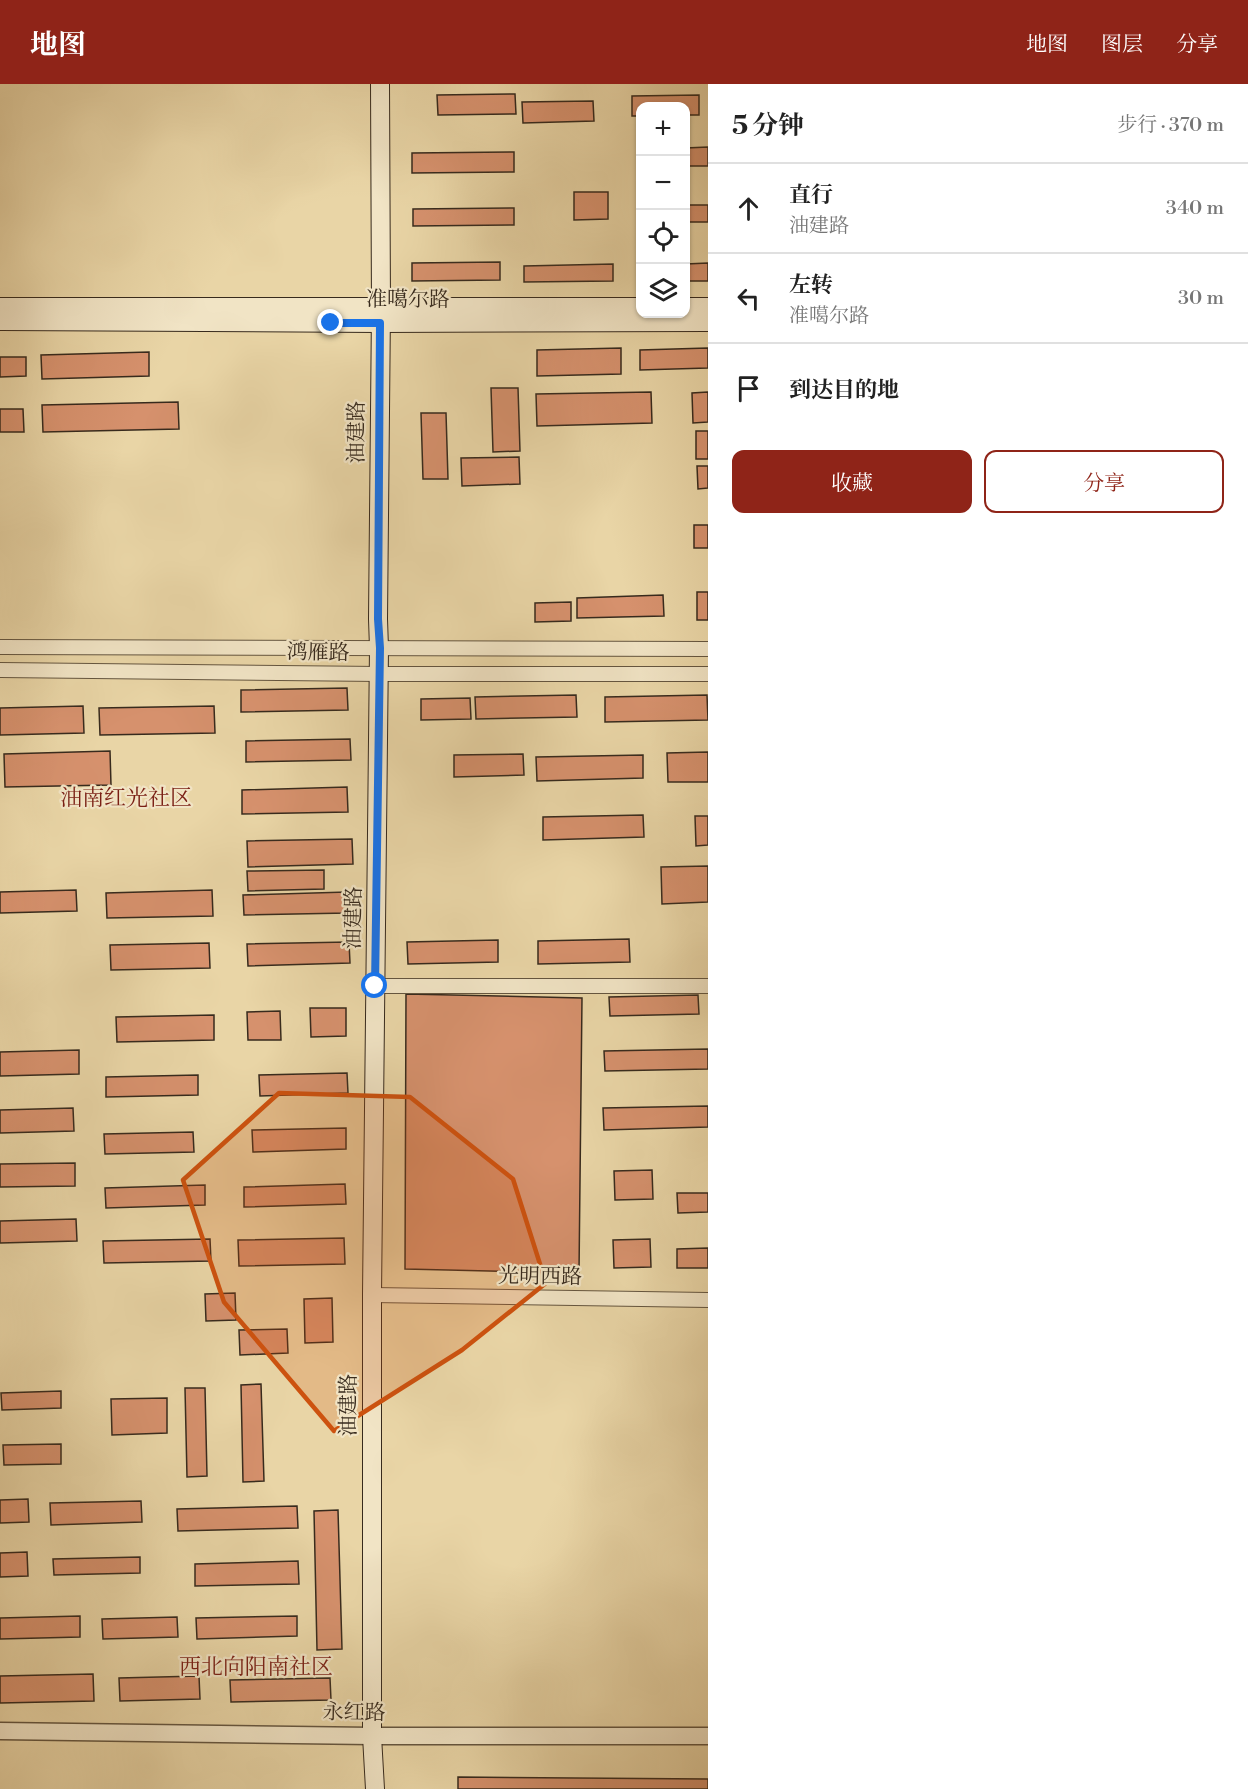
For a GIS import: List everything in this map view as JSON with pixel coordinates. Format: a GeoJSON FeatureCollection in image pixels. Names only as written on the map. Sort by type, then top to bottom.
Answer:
{"type":"FeatureCollection","features":[{"type":"Feature","properties":{"kind":"main road","name":"油建路"},"geometry":{"type":"LineString","coordinates":[[375,1789],[372,1736],[372,1295],[380,648],[378,619],[381,315],[380,84]]}},
{"type":"Feature","properties":{"kind":"main road","name":"准噶尔路"},"geometry":{"type":"LineString","coordinates":[[0,307],[708,322]]}},
{"type":"Feature","properties":{"kind":"main road","name":"准噶尔路"},"geometry":{"type":"LineString","coordinates":[[0,321],[381,315],[636,307]]}},
{"type":"Feature","properties":{"kind":"main road"},"geometry":{"type":"LineString","coordinates":[[690,307],[708,307]]}},
{"type":"Feature","properties":{"kind":"street","name":"鸿雁路"},"geometry":{"type":"LineString","coordinates":[[0,647],[708,649]]}},
{"type":"Feature","properties":{"kind":"street","name":"鸿雁路"},"geometry":{"type":"LineString","coordinates":[[0,670],[379,674],[708,674]]}},
{"type":"Feature","properties":{"kind":"street"},"geometry":{"type":"LineString","coordinates":[[375,986],[708,986]]}},
{"type":"Feature","properties":{"kind":"street","name":"光明西路"},"geometry":{"type":"LineString","coordinates":[[372,1295],[708,1300]]}},
{"type":"Feature","properties":{"kind":"street","name":"永红路"},"geometry":{"type":"LineString","coordinates":[[0,1731],[372,1736],[708,1736]]}},
{"type":"Feature","properties":{"kind":"highlighted area"},"geometry":{"type":"Polygon","coordinates":[[[279,1093],[410,1097],[513,1179],[546,1283],[462,1350],[334,1431],[224,1302],[183,1180],[279,1093]]]}},
{"type":"Feature","properties":{"kind":"building"},"geometry":{"type":"Polygon","coordinates":[[[515,94],[516,114],[438,115],[437,95],[515,94]]]}},
{"type":"Feature","properties":{"kind":"building"},"geometry":{"type":"Polygon","coordinates":[[[699,95],[699,115],[690,115],[690,102],[636,102],[636,116],[632,116],[632,96],[699,95]]]}},
{"type":"Feature","properties":{"kind":"building"},"geometry":{"type":"Polygon","coordinates":[[[593,101],[594,121],[523,123],[522,102],[593,101]]]}},
{"type":"Feature","properties":{"kind":"building"},"geometry":{"type":"Polygon","coordinates":[[[708,147],[708,166],[690,166],[690,148],[708,147]]]}},
{"type":"Feature","properties":{"kind":"building"},"geometry":{"type":"Polygon","coordinates":[[[514,152],[514,172],[412,173],[412,153],[514,152]]]}},
{"type":"Feature","properties":{"kind":"building"},"geometry":{"type":"Polygon","coordinates":[[[574,192],[608,192],[608,219],[574,220],[574,192]]]}},
{"type":"Feature","properties":{"kind":"building"},"geometry":{"type":"Polygon","coordinates":[[[690,205],[708,205],[708,222],[690,222],[690,205]]]}},
{"type":"Feature","properties":{"kind":"building"},"geometry":{"type":"Polygon","coordinates":[[[514,208],[514,225],[413,226],[413,209],[514,208]]]}},
{"type":"Feature","properties":{"kind":"building"},"geometry":{"type":"Polygon","coordinates":[[[500,262],[500,280],[412,281],[412,263],[500,262]]]}},
{"type":"Feature","properties":{"kind":"building"},"geometry":{"type":"Polygon","coordinates":[[[708,263],[708,281],[690,281],[690,264],[708,263]]]}},
{"type":"Feature","properties":{"kind":"building"},"geometry":{"type":"Polygon","coordinates":[[[613,264],[613,281],[524,282],[524,266],[613,264]]]}},
{"type":"Feature","properties":{"kind":"building"},"geometry":{"type":"Polygon","coordinates":[[[621,348],[621,374],[537,376],[537,350],[621,348]]]}},
{"type":"Feature","properties":{"kind":"building"},"geometry":{"type":"Polygon","coordinates":[[[708,348],[708,368],[640,370],[640,350],[708,348]]]}},
{"type":"Feature","properties":{"kind":"building"},"geometry":{"type":"Polygon","coordinates":[[[149,352],[149,376],[42,379],[41,355],[149,352]]]}},
{"type":"Feature","properties":{"kind":"building"},"geometry":{"type":"Polygon","coordinates":[[[0,357],[26,357],[26,376],[0,377],[0,357]]]}},
{"type":"Feature","properties":{"kind":"building"},"geometry":{"type":"Polygon","coordinates":[[[491,388],[518,388],[520,451],[493,452],[491,388]]]}},
{"type":"Feature","properties":{"kind":"building"},"geometry":{"type":"Polygon","coordinates":[[[651,392],[652,423],[537,426],[536,394],[651,392]]]}},
{"type":"Feature","properties":{"kind":"building"},"geometry":{"type":"Polygon","coordinates":[[[708,392],[708,422],[693,423],[692,393],[708,392]]]}},
{"type":"Feature","properties":{"kind":"building"},"geometry":{"type":"Polygon","coordinates":[[[178,402],[179,429],[43,432],[42,405],[178,402]]]}},
{"type":"Feature","properties":{"kind":"building"},"geometry":{"type":"Polygon","coordinates":[[[0,409],[23,409],[24,432],[0,432],[0,409]]]}},
{"type":"Feature","properties":{"kind":"building"},"geometry":{"type":"Polygon","coordinates":[[[421,413],[446,413],[448,479],[423,479],[421,413]]]}},
{"type":"Feature","properties":{"kind":"building"},"geometry":{"type":"Polygon","coordinates":[[[696,431],[708,431],[708,459],[696,459],[696,431]]]}},
{"type":"Feature","properties":{"kind":"building"},"geometry":{"type":"Polygon","coordinates":[[[519,457],[520,484],[462,486],[461,458],[519,457]]]}},
{"type":"Feature","properties":{"kind":"building"},"geometry":{"type":"Polygon","coordinates":[[[697,466],[708,466],[708,488],[698,489],[697,466]]]}},
{"type":"Feature","properties":{"kind":"building"},"geometry":{"type":"Polygon","coordinates":[[[694,525],[708,525],[708,548],[694,548],[694,525]]]}},
{"type":"Feature","properties":{"kind":"building"},"geometry":{"type":"Polygon","coordinates":[[[697,592],[708,592],[708,620],[697,620],[697,592]]]}},
{"type":"Feature","properties":{"kind":"building"},"geometry":{"type":"Polygon","coordinates":[[[663,595],[664,616],[577,618],[577,598],[663,595]]]}},
{"type":"Feature","properties":{"kind":"building"},"geometry":{"type":"Polygon","coordinates":[[[571,602],[571,621],[535,622],[535,603],[571,602]]]}},
{"type":"Feature","properties":{"kind":"building"},"geometry":{"type":"Polygon","coordinates":[[[347,688],[348,710],[241,712],[241,690],[347,688]]]}},
{"type":"Feature","properties":{"kind":"building"},"geometry":{"type":"Polygon","coordinates":[[[576,695],[577,717],[476,719],[475,697],[576,695]]]}},
{"type":"Feature","properties":{"kind":"building"},"geometry":{"type":"Polygon","coordinates":[[[707,695],[708,720],[605,722],[605,697],[707,695]]]}},
{"type":"Feature","properties":{"kind":"building"},"geometry":{"type":"Polygon","coordinates":[[[470,698],[471,719],[421,720],[421,699],[470,698]]]}},
{"type":"Feature","properties":{"kind":"building"},"geometry":{"type":"Polygon","coordinates":[[[83,706],[84,733],[0,735],[0,708],[83,706]]]}},
{"type":"Feature","properties":{"kind":"building"},"geometry":{"type":"Polygon","coordinates":[[[214,706],[215,733],[100,735],[99,708],[214,706]]]}},
{"type":"Feature","properties":{"kind":"building"},"geometry":{"type":"Polygon","coordinates":[[[350,739],[351,760],[246,762],[246,741],[350,739]]]}},
{"type":"Feature","properties":{"kind":"building"},"geometry":{"type":"Polygon","coordinates":[[[110,751],[111,785],[5,787],[4,754],[110,751]]]}},
{"type":"Feature","properties":{"kind":"building"},"geometry":{"type":"Polygon","coordinates":[[[708,752],[708,782],[668,782],[667,753],[708,752]]]}},
{"type":"Feature","properties":{"kind":"building"},"geometry":{"type":"Polygon","coordinates":[[[523,754],[524,775],[454,777],[454,755],[523,754]]]}},
{"type":"Feature","properties":{"kind":"building"},"geometry":{"type":"Polygon","coordinates":[[[643,755],[643,778],[537,781],[536,757],[643,755]]]}},
{"type":"Feature","properties":{"kind":"building"},"geometry":{"type":"Polygon","coordinates":[[[347,787],[348,812],[242,814],[242,790],[347,787]]]}},
{"type":"Feature","properties":{"kind":"building"},"geometry":{"type":"Polygon","coordinates":[[[643,815],[644,837],[543,840],[543,817],[643,815]]]}},
{"type":"Feature","properties":{"kind":"building"},"geometry":{"type":"Polygon","coordinates":[[[695,816],[708,816],[708,845],[696,846],[695,816]]]}},
{"type":"Feature","properties":{"kind":"building"},"geometry":{"type":"Polygon","coordinates":[[[352,839],[353,864],[248,867],[247,841],[352,839]]]}},
{"type":"Feature","properties":{"kind":"building"},"geometry":{"type":"Polygon","coordinates":[[[708,866],[708,902],[662,904],[661,867],[708,866]]]}},
{"type":"Feature","properties":{"kind":"building"},"geometry":{"type":"Polygon","coordinates":[[[324,870],[324,889],[248,891],[247,871],[324,870]]]}},
{"type":"Feature","properties":{"kind":"building"},"geometry":{"type":"Polygon","coordinates":[[[76,890],[77,911],[0,913],[0,892],[76,890]]]}},
{"type":"Feature","properties":{"kind":"building"},"geometry":{"type":"Polygon","coordinates":[[[212,890],[213,916],[107,918],[106,893],[212,890]]]}},
{"type":"Feature","properties":{"kind":"building"},"geometry":{"type":"Polygon","coordinates":[[[347,892],[348,913],[244,915],[243,895],[347,892]]]}},
{"type":"Feature","properties":{"kind":"building"},"geometry":{"type":"Polygon","coordinates":[[[629,939],[630,962],[538,964],[538,941],[629,939]]]}},
{"type":"Feature","properties":{"kind":"building"},"geometry":{"type":"Polygon","coordinates":[[[498,940],[498,962],[408,964],[407,942],[498,940]]]}},
{"type":"Feature","properties":{"kind":"building"},"geometry":{"type":"Polygon","coordinates":[[[349,942],[350,963],[248,966],[247,944],[349,942]]]}},
{"type":"Feature","properties":{"kind":"building"},"geometry":{"type":"Polygon","coordinates":[[[209,943],[210,968],[111,970],[110,945],[209,943]]]}},
{"type":"Feature","properties":{"kind":"building"},"geometry":{"type":"Polygon","coordinates":[[[406,994],[582,998],[579,1273],[405,1269],[406,994]]]}},
{"type":"Feature","properties":{"kind":"building"},"geometry":{"type":"Polygon","coordinates":[[[698,995],[699,1014],[610,1016],[609,997],[698,995]]]}},
{"type":"Feature","properties":{"kind":"building"},"geometry":{"type":"Polygon","coordinates":[[[310,1008],[346,1008],[346,1036],[311,1037],[310,1008]]]}},
{"type":"Feature","properties":{"kind":"building"},"geometry":{"type":"Polygon","coordinates":[[[280,1011],[281,1040],[248,1040],[247,1012],[280,1011]]]}},
{"type":"Feature","properties":{"kind":"building"},"geometry":{"type":"Polygon","coordinates":[[[214,1015],[214,1040],[117,1042],[116,1017],[214,1015]]]}},
{"type":"Feature","properties":{"kind":"building"},"geometry":{"type":"Polygon","coordinates":[[[708,1049],[708,1069],[605,1071],[604,1051],[708,1049]]]}},
{"type":"Feature","properties":{"kind":"building"},"geometry":{"type":"Polygon","coordinates":[[[79,1050],[79,1074],[0,1076],[0,1052],[79,1050]]]}},
{"type":"Feature","properties":{"kind":"building"},"geometry":{"type":"Polygon","coordinates":[[[347,1073],[348,1093],[260,1096],[259,1075],[347,1073]]]}},
{"type":"Feature","properties":{"kind":"building"},"geometry":{"type":"Polygon","coordinates":[[[198,1075],[198,1095],[106,1097],[106,1077],[198,1075]]]}},
{"type":"Feature","properties":{"kind":"building"},"geometry":{"type":"Polygon","coordinates":[[[708,1106],[708,1127],[604,1130],[603,1108],[708,1106]]]}},
{"type":"Feature","properties":{"kind":"building"},"geometry":{"type":"Polygon","coordinates":[[[73,1108],[74,1131],[0,1133],[0,1110],[73,1108]]]}},
{"type":"Feature","properties":{"kind":"building"},"geometry":{"type":"Polygon","coordinates":[[[346,1128],[346,1149],[253,1152],[252,1130],[346,1128]]]}},
{"type":"Feature","properties":{"kind":"building"},"geometry":{"type":"Polygon","coordinates":[[[193,1132],[194,1152],[105,1154],[104,1134],[193,1132]]]}},
{"type":"Feature","properties":{"kind":"building"},"geometry":{"type":"Polygon","coordinates":[[[75,1163],[75,1186],[0,1187],[0,1164],[75,1163]]]}},
{"type":"Feature","properties":{"kind":"building"},"geometry":{"type":"Polygon","coordinates":[[[652,1170],[653,1199],[615,1200],[614,1171],[652,1170]]]}},
{"type":"Feature","properties":{"kind":"building"},"geometry":{"type":"Polygon","coordinates":[[[345,1184],[346,1204],[244,1207],[244,1187],[345,1184]]]}},
{"type":"Feature","properties":{"kind":"building"},"geometry":{"type":"Polygon","coordinates":[[[205,1185],[205,1205],[106,1208],[105,1188],[205,1185]]]}},
{"type":"Feature","properties":{"kind":"building"},"geometry":{"type":"Polygon","coordinates":[[[677,1193],[708,1193],[708,1212],[678,1213],[677,1193]]]}},
{"type":"Feature","properties":{"kind":"building"},"geometry":{"type":"Polygon","coordinates":[[[76,1219],[77,1241],[0,1243],[0,1221],[76,1219]]]}},
{"type":"Feature","properties":{"kind":"building"},"geometry":{"type":"Polygon","coordinates":[[[344,1238],[345,1264],[239,1266],[238,1240],[344,1238]]]}},
{"type":"Feature","properties":{"kind":"building"},"geometry":{"type":"Polygon","coordinates":[[[210,1239],[211,1261],[104,1263],[103,1241],[210,1239]]]}},
{"type":"Feature","properties":{"kind":"building"},"geometry":{"type":"Polygon","coordinates":[[[650,1239],[651,1267],[614,1268],[613,1240],[650,1239]]]}},
{"type":"Feature","properties":{"kind":"building"},"geometry":{"type":"Polygon","coordinates":[[[708,1248],[708,1268],[677,1268],[677,1249],[708,1248]]]}},
{"type":"Feature","properties":{"kind":"building"},"geometry":{"type":"Polygon","coordinates":[[[235,1293],[236,1320],[206,1321],[205,1294],[235,1293]]]}},
{"type":"Feature","properties":{"kind":"building"},"geometry":{"type":"Polygon","coordinates":[[[332,1298],[333,1342],[305,1343],[304,1299],[332,1298]]]}},
{"type":"Feature","properties":{"kind":"building"},"geometry":{"type":"Polygon","coordinates":[[[287,1329],[288,1353],[240,1355],[239,1330],[287,1329]]]}},
{"type":"Feature","properties":{"kind":"building"},"geometry":{"type":"Polygon","coordinates":[[[261,1384],[264,1481],[243,1482],[241,1385],[261,1384]]]}},
{"type":"Feature","properties":{"kind":"building"},"geometry":{"type":"Polygon","coordinates":[[[185,1388],[205,1388],[207,1476],[187,1477],[185,1388]]]}},
{"type":"Feature","properties":{"kind":"building"},"geometry":{"type":"Polygon","coordinates":[[[61,1391],[61,1408],[2,1410],[1,1393],[61,1391]]]}},
{"type":"Feature","properties":{"kind":"building"},"geometry":{"type":"Polygon","coordinates":[[[167,1398],[167,1433],[112,1435],[111,1399],[167,1398]]]}},
{"type":"Feature","properties":{"kind":"building"},"geometry":{"type":"Polygon","coordinates":[[[61,1444],[61,1464],[4,1465],[3,1445],[61,1444]]]}},
{"type":"Feature","properties":{"kind":"building"},"geometry":{"type":"Polygon","coordinates":[[[28,1499],[29,1522],[0,1523],[0,1500],[28,1499]]]}},
{"type":"Feature","properties":{"kind":"building"},"geometry":{"type":"Polygon","coordinates":[[[141,1501],[142,1522],[51,1525],[50,1503],[141,1501]]]}},
{"type":"Feature","properties":{"kind":"building"},"geometry":{"type":"Polygon","coordinates":[[[297,1506],[298,1528],[178,1531],[177,1509],[297,1506]]]}},
{"type":"Feature","properties":{"kind":"building"},"geometry":{"type":"Polygon","coordinates":[[[338,1510],[342,1649],[317,1650],[314,1511],[338,1510]]]}},
{"type":"Feature","properties":{"kind":"building"},"geometry":{"type":"Polygon","coordinates":[[[27,1552],[28,1576],[0,1577],[0,1553],[27,1552]]]}},
{"type":"Feature","properties":{"kind":"building"},"geometry":{"type":"Polygon","coordinates":[[[140,1557],[140,1573],[54,1575],[53,1559],[140,1557]]]}},
{"type":"Feature","properties":{"kind":"building"},"geometry":{"type":"Polygon","coordinates":[[[298,1561],[299,1584],[195,1586],[195,1564],[298,1561]]]}},
{"type":"Feature","properties":{"kind":"building"},"geometry":{"type":"Polygon","coordinates":[[[80,1616],[80,1637],[0,1639],[0,1618],[80,1616]]]}},
{"type":"Feature","properties":{"kind":"building"},"geometry":{"type":"Polygon","coordinates":[[[297,1616],[297,1636],[197,1639],[196,1618],[297,1616]]]}},
{"type":"Feature","properties":{"kind":"building"},"geometry":{"type":"Polygon","coordinates":[[[177,1617],[178,1637],[103,1639],[102,1619],[177,1617]]]}},
{"type":"Feature","properties":{"kind":"building"},"geometry":{"type":"Polygon","coordinates":[[[93,1674],[94,1701],[0,1703],[0,1676],[93,1674]]]}},
{"type":"Feature","properties":{"kind":"building"},"geometry":{"type":"Polygon","coordinates":[[[199,1676],[200,1699],[120,1701],[119,1678],[199,1676]]]}},
{"type":"Feature","properties":{"kind":"building"},"geometry":{"type":"Polygon","coordinates":[[[330,1678],[331,1700],[231,1702],[230,1680],[330,1678]]]}},
{"type":"Feature","properties":{"kind":"building"},"geometry":{"type":"Polygon","coordinates":[[[458,1777],[708,1779],[708,1789],[458,1789],[458,1777]]]}},
{"type":"Feature","properties":{"kind":"district","name":"油南红光社区"},"geometry":{"type":"Point","coordinates":[126,798]}},
{"type":"Feature","properties":{"kind":"district","name":"西北向阳南社区"},"geometry":{"type":"Point","coordinates":[256,1667]}},
{"type":"Feature","properties":{"kind":"route"},"geometry":{"type":"LineString","coordinates":[[331,323],[380,323],[378,619],[380,648],[375,986]]}}]}
